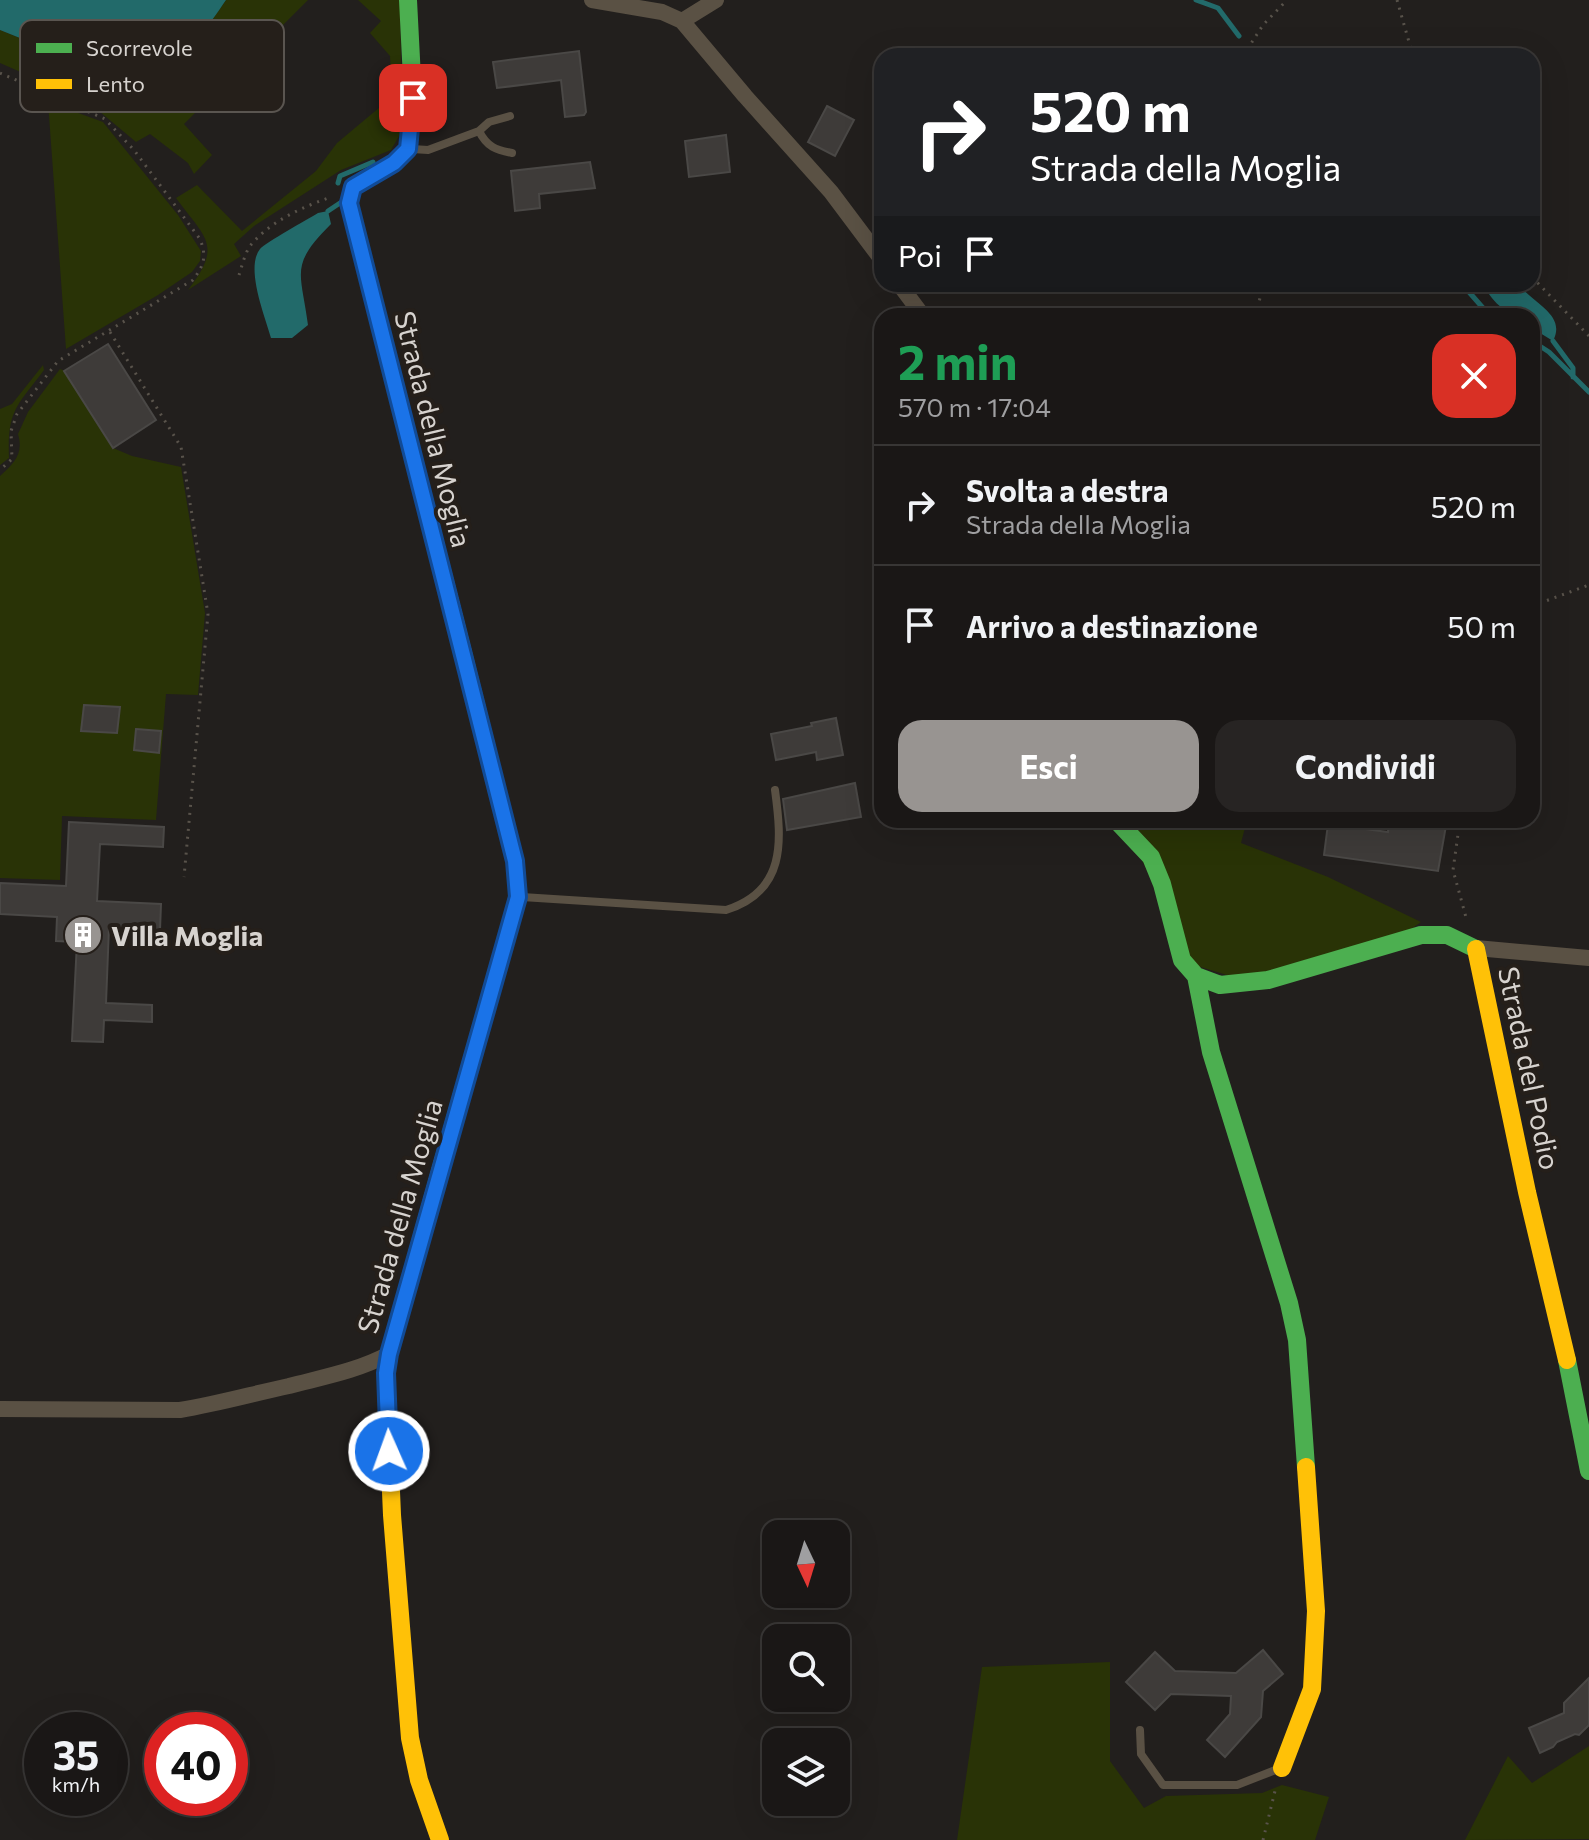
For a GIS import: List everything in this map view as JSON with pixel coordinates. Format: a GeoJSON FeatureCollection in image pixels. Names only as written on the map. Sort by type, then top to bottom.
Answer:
{"type":"FeatureCollection","features":[{"type":"Feature","properties":{"kind":"street"},"geometry":{"type":"LineString","coordinates":[[353,187],[394,163],[408,149],[413,98],[408,0]]}},
{"type":"Feature","properties":{"kind":"street"},"geometry":{"type":"LineString","coordinates":[[592,0],[662,12],[682,21],[831,192],[874,249]]}},
{"type":"Feature","properties":{"kind":"street"},"geometry":{"type":"LineString","coordinates":[[682,21],[716,0]]}},
{"type":"Feature","properties":{"kind":"street","name":"Strada della Moglia"},"geometry":{"type":"LineString","coordinates":[[353,187],[349,203],[515,861],[518,897],[386,1373],[392,1515],[410,1738],[419,1780],[440,1840]]}},
{"type":"Feature","properties":{"kind":"street"},"geometry":{"type":"LineString","coordinates":[[1124,828],[1151,857],[1162,884],[1182,960],[1196,976],[1211,1052],[1289,1303],[1297,1340],[1316,1611],[1312,1689],[1282,1768]]}},
{"type":"Feature","properties":{"kind":"street","name":"Strada del Podio"},"geometry":{"type":"LineString","coordinates":[[1196,976],[1220,985],[1268,980],[1421,935],[1447,935],[1476,948],[1527,1192],[1557,1310],[1589,1471]]}},
{"type":"Feature","properties":{"kind":"street"},"geometry":{"type":"LineString","coordinates":[[1476,948],[1589,958]]}},
{"type":"Feature","properties":{"kind":"street"},"geometry":{"type":"LineString","coordinates":[[0,1409],[180,1410],[341,1373],[373,1363],[389,1354]]}},
{"type":"Feature","properties":{"kind":"lane"},"geometry":{"type":"LineString","coordinates":[[408,149],[428,150],[479,131],[489,122],[510,116]]}},
{"type":"Feature","properties":{"kind":"lane"},"geometry":{"type":"LineString","coordinates":[[479,131],[484,141],[496,150],[512,153]]}},
{"type":"Feature","properties":{"kind":"lane"},"geometry":{"type":"LineString","coordinates":[[518,897],[726,910],[748,903],[764,889],[780,849],[775,790]]}},
{"type":"Feature","properties":{"kind":"lane"},"geometry":{"type":"LineString","coordinates":[[1140,1730],[1141,1754],[1163,1785],[1237,1785],[1282,1768]]}},
{"type":"Feature","properties":{"kind":"path"},"geometry":{"type":"LineString","coordinates":[[1248,48],[1263,25],[1287,0]]}},
{"type":"Feature","properties":{"kind":"path"},"geometry":{"type":"LineString","coordinates":[[1397,0],[1411,48]]}},
{"type":"Feature","properties":{"kind":"path"},"geometry":{"type":"LineString","coordinates":[[0,73],[20,82]]}},
{"type":"Feature","properties":{"kind":"path"},"geometry":{"type":"LineString","coordinates":[[0,470],[12,459],[11,431],[17,414],[58,361],[193,280],[204,266],[205,253],[200,239],[134,150],[105,119],[89,112]]}},
{"type":"Feature","properties":{"kind":"path"},"geometry":{"type":"LineString","coordinates":[[239,275],[249,247],[267,231],[301,208],[353,187]]}},
{"type":"Feature","properties":{"kind":"path"},"geometry":{"type":"LineString","coordinates":[[1540,285],[1589,336]]}},
{"type":"Feature","properties":{"kind":"path"},"geometry":{"type":"LineString","coordinates":[[110,332],[181,447],[208,614],[184,877]]}},
{"type":"Feature","properties":{"kind":"path"},"geometry":{"type":"LineString","coordinates":[[1540,603],[1589,585]]}},
{"type":"Feature","properties":{"kind":"path"},"geometry":{"type":"LineString","coordinates":[[1459,828],[1453,870],[1476,948]]}},
{"type":"Feature","properties":{"kind":"path"},"geometry":{"type":"LineString","coordinates":[[1263,1840],[1282,1768]]}},
{"type":"Feature","properties":{"kind":"green space"},"geometry":{"type":"Polygon","coordinates":[[[226,0],[308,0],[284,24],[284,20],[212,20],[226,0]]]}},
{"type":"Feature","properties":{"kind":"green space"},"geometry":{"type":"Polygon","coordinates":[[[358,0],[400,0],[402,131],[391,150],[341,170],[254,226],[234,244],[241,256],[188,290],[205,262],[206,242],[176,198],[197,185],[242,231],[316,171],[337,143],[392,97],[390,56],[370,33],[381,21],[358,0]]]}},
{"type":"Feature","properties":{"kind":"green space"},"geometry":{"type":"Polygon","coordinates":[[[0,30],[20,38],[20,72],[0,63],[0,30]]]}},
{"type":"Feature","properties":{"kind":"green space"},"geometry":{"type":"Polygon","coordinates":[[[49,112],[76,112],[103,122],[178,215],[201,251],[200,261],[192,272],[66,349],[49,112]]]}},
{"type":"Feature","properties":{"kind":"green space"},"geometry":{"type":"Polygon","coordinates":[[[100,112],[196,112],[184,124],[212,155],[194,174],[188,163],[150,134],[136,142],[100,112]]]}},
{"type":"Feature","properties":{"kind":"green space"},"geometry":{"type":"Polygon","coordinates":[[[43,365],[44,370],[12,419],[9,458],[0,465],[0,409],[12,404],[43,365]]]}},
{"type":"Feature","properties":{"kind":"green space"},"geometry":{"type":"Polygon","coordinates":[[[60,369],[65,371],[113,448],[132,456],[181,467],[205,613],[198,695],[166,694],[156,820],[62,816],[60,880],[0,878],[0,476],[16,458],[20,447],[18,434],[28,412],[60,369]]]}},
{"type":"Feature","properties":{"kind":"green space"},"geometry":{"type":"Polygon","coordinates":[[[1126,828],[1245,828],[1241,843],[1328,877],[1421,922],[1410,930],[1240,979],[1194,965],[1126,828]]]}},
{"type":"Feature","properties":{"kind":"green space"},"geometry":{"type":"Polygon","coordinates":[[[1110,1662],[1110,1761],[1144,1808],[1166,1796],[1262,1793],[1282,1785],[1329,1797],[1315,1840],[957,1840],[982,1667],[1110,1662]]]}},
{"type":"Feature","properties":{"kind":"green space"},"geometry":{"type":"Polygon","coordinates":[[[1589,1746],[1589,1839],[1465,1840],[1508,1756],[1532,1783],[1589,1746]]]}},
{"type":"Feature","properties":{"kind":"water"},"geometry":{"type":"Polygon","coordinates":[[[0,0],[226,0],[213,20],[20,20],[20,38],[0,30],[0,0]]]}},
{"type":"Feature","properties":{"kind":"water"},"geometry":{"type":"Polygon","coordinates":[[[328,211],[331,224],[309,250],[301,270],[308,325],[292,338],[271,338],[255,280],[256,257],[270,241],[318,213],[328,211]]]}},
{"type":"Feature","properties":{"kind":"water"},"geometry":{"type":"Polygon","coordinates":[[[1488,292],[1526,292],[1552,316],[1556,332],[1553,341],[1540,333],[1540,308],[1503,308],[1488,292]]]}},
{"type":"Feature","properties":{"kind":"building"},"geometry":{"type":"Polygon","coordinates":[[[579,51],[584,115],[565,117],[561,80],[497,88],[493,62],[579,51]]]}},
{"type":"Feature","properties":{"kind":"building"},"geometry":{"type":"Polygon","coordinates":[[[827,106],[854,120],[835,156],[808,142],[827,106]]]}},
{"type":"Feature","properties":{"kind":"building"},"geometry":{"type":"Polygon","coordinates":[[[726,135],[730,172],[689,177],[685,141],[726,135]]]}},
{"type":"Feature","properties":{"kind":"building"},"geometry":{"type":"Polygon","coordinates":[[[590,162],[595,188],[539,194],[540,208],[515,211],[511,171],[590,162]]]}},
{"type":"Feature","properties":{"kind":"building"},"geometry":{"type":"Polygon","coordinates":[[[108,344],[156,420],[113,448],[64,371],[108,344]]]}},
{"type":"Feature","properties":{"kind":"building"},"geometry":{"type":"Polygon","coordinates":[[[84,705],[120,707],[117,733],[81,731],[84,705]]]}},
{"type":"Feature","properties":{"kind":"building"},"geometry":{"type":"Polygon","coordinates":[[[836,718],[843,755],[817,760],[816,752],[776,760],[771,734],[836,718]]]}},
{"type":"Feature","properties":{"kind":"building"},"geometry":{"type":"Polygon","coordinates":[[[136,729],[161,731],[159,753],[134,750],[136,729]]]}},
{"type":"Feature","properties":{"kind":"building"},"geometry":{"type":"Polygon","coordinates":[[[855,783],[861,817],[787,830],[783,799],[855,783]]]}},
{"type":"Feature","properties":{"kind":"building","name":"Villa Moglia"},"geometry":{"type":"Polygon","coordinates":[[[69,822],[164,827],[163,847],[100,844],[97,901],[161,904],[160,930],[109,927],[106,1003],[152,1005],[152,1022],[104,1020],[103,1042],[72,1041],[77,942],[56,941],[57,917],[0,914],[0,883],[66,886],[69,822]]]}},
{"type":"Feature","properties":{"kind":"building"},"geometry":{"type":"Polygon","coordinates":[[[1327,828],[1388,832],[1388,828],[1446,828],[1438,871],[1324,855],[1327,828]]]}},
{"type":"Feature","properties":{"kind":"building"},"geometry":{"type":"Polygon","coordinates":[[[1263,1650],[1283,1674],[1263,1691],[1261,1717],[1225,1757],[1207,1740],[1230,1714],[1231,1696],[1171,1694],[1155,1710],[1126,1682],[1155,1652],[1175,1671],[1236,1673],[1263,1650]]]}},
{"type":"Feature","properties":{"kind":"building"},"geometry":{"type":"Polygon","coordinates":[[[1589,1678],[1589,1725],[1579,1735],[1557,1742],[1540,1753],[1529,1728],[1564,1713],[1564,1703],[1589,1678]]]}},
{"type":"Feature","properties":{"kind":"waterway"},"geometry":{"type":"LineString","coordinates":[[1196,0],[1218,8],[1239,36]]}},
{"type":"Feature","properties":{"kind":"waterway"},"geometry":{"type":"LineString","coordinates":[[338,183],[340,176],[373,162]]}},
{"type":"Feature","properties":{"kind":"waterway"},"geometry":{"type":"LineString","coordinates":[[328,211],[340,203]]}},
{"type":"Feature","properties":{"kind":"waterway"},"geometry":{"type":"LineString","coordinates":[[1469,292],[1483,308]]}},
{"type":"Feature","properties":{"kind":"waterway"},"geometry":{"type":"LineString","coordinates":[[1553,341],[1573,368],[1573,377]]}},
{"type":"Feature","properties":{"kind":"waterway"},"geometry":{"type":"LineString","coordinates":[[1540,346],[1589,392]]}},
{"type":"Feature","properties":{"kind":"traffic: fast"},"geometry":{"type":"LineString","coordinates":[[387,354],[349,203],[353,187],[394,163],[408,149],[413,98],[408,0]]}},
{"type":"Feature","properties":{"kind":"traffic: fast"},"geometry":{"type":"LineString","coordinates":[[443,1161],[518,897],[515,861],[463,653]]}},
{"type":"Feature","properties":{"kind":"traffic: fast"},"geometry":{"type":"LineString","coordinates":[[1124,828],[1151,857],[1162,884],[1182,960],[1196,976],[1220,985],[1268,980],[1421,935],[1447,935],[1476,949]]}},
{"type":"Feature","properties":{"kind":"traffic: fast"},"geometry":{"type":"LineString","coordinates":[[1196,976],[1211,1052],[1289,1303],[1297,1340],[1306,1467]]}},
{"type":"Feature","properties":{"kind":"traffic: fast"},"geometry":{"type":"LineString","coordinates":[[1567,1360],[1589,1471]]}},
{"type":"Feature","properties":{"kind":"traffic: slow"},"geometry":{"type":"LineString","coordinates":[[387,354],[463,653]]}},
{"type":"Feature","properties":{"kind":"traffic: slow"},"geometry":{"type":"LineString","coordinates":[[1476,949],[1527,1192],[1567,1360]]}},
{"type":"Feature","properties":{"kind":"traffic: slow"},"geometry":{"type":"LineString","coordinates":[[440,1840],[419,1780],[410,1738],[392,1515],[386,1373],[443,1161]]}},
{"type":"Feature","properties":{"kind":"traffic: slow"},"geometry":{"type":"LineString","coordinates":[[1282,1768],[1312,1689],[1316,1611],[1306,1467]]}},
{"type":"Feature","properties":{"kind":"place","name":"Villa Moglia"},"geometry":{"type":"Point","coordinates":[83,935]}},
{"type":"Feature","properties":{"kind":"route"},"geometry":{"type":"LineString","coordinates":[[389,1451],[386,1373],[389,1354],[518,897],[515,861],[349,203],[353,187],[394,163],[408,149],[413,98]]}}]}
